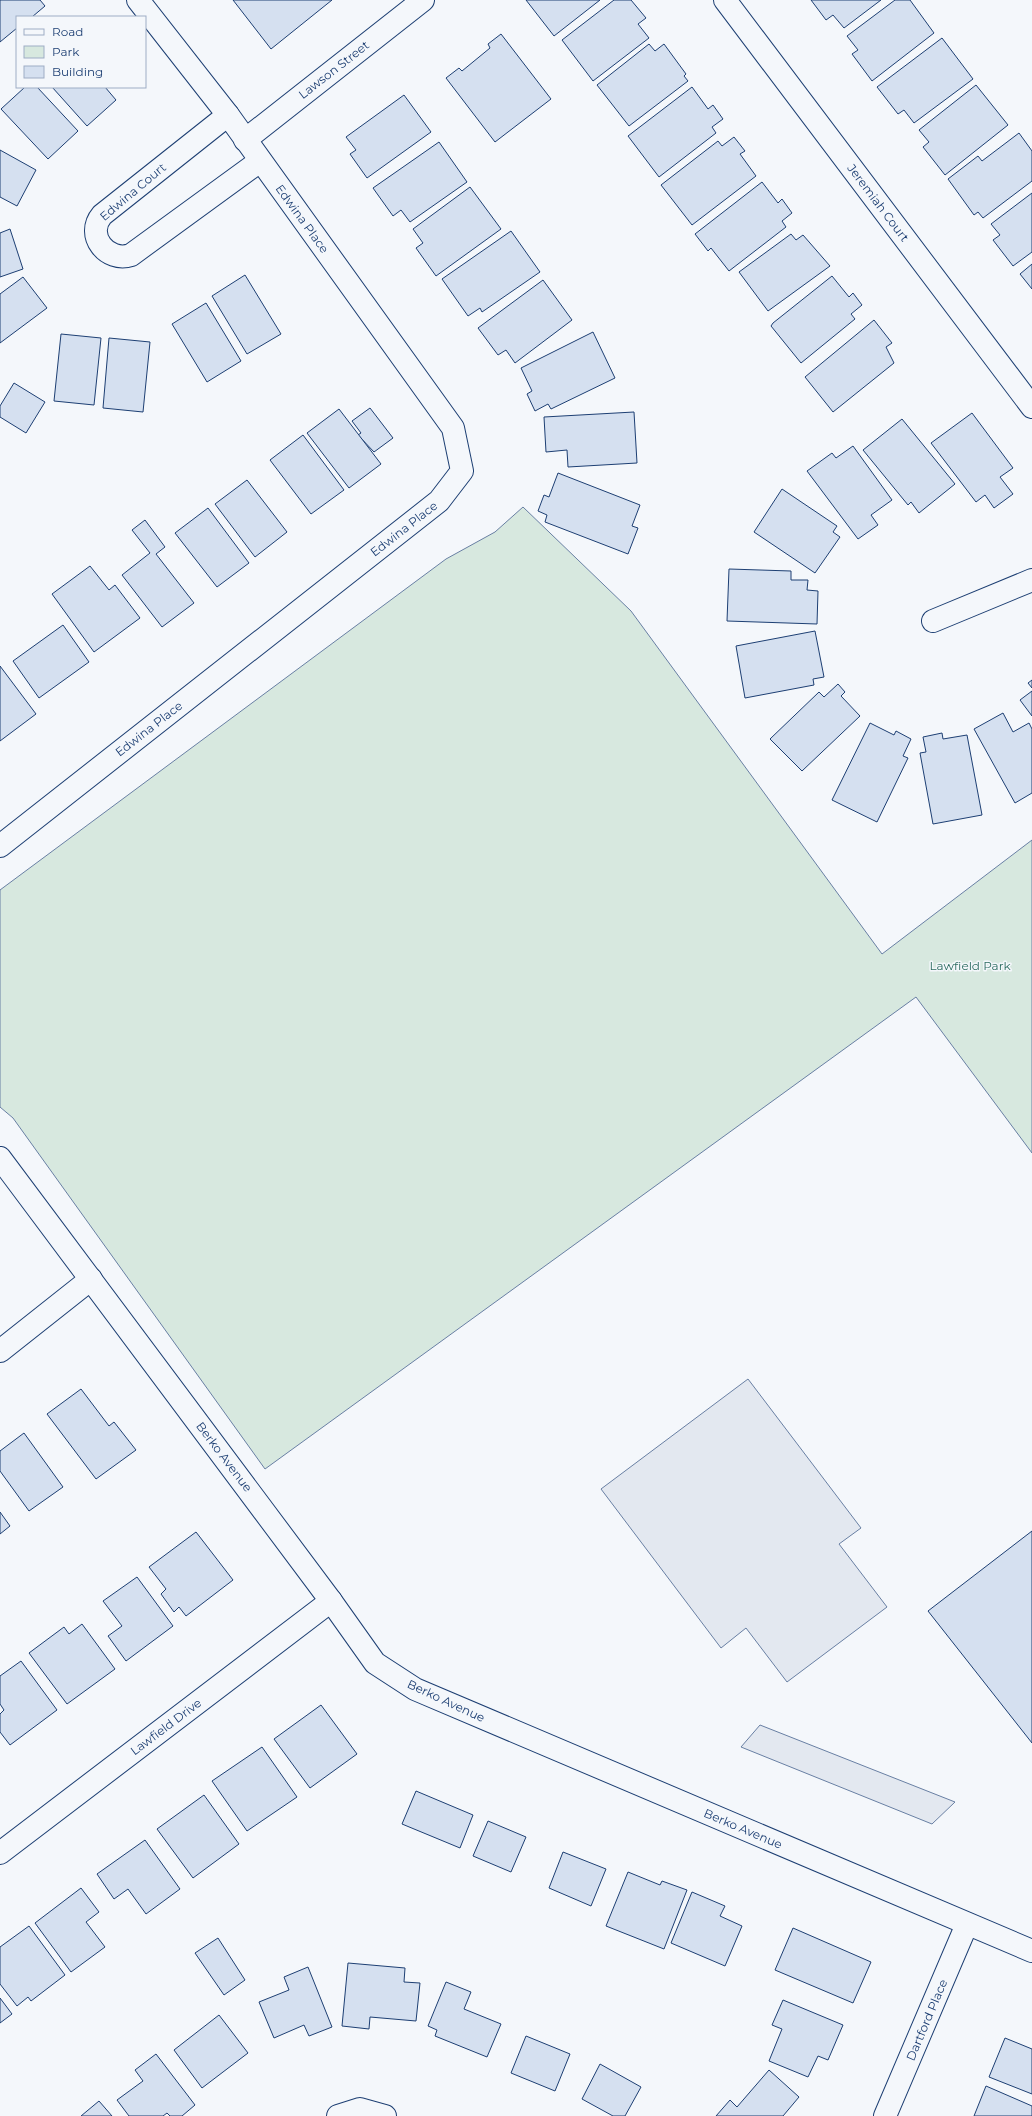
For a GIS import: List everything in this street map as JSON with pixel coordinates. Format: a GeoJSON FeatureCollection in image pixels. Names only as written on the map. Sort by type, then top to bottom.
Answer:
{"type":"FeatureCollection","features":[{"type":"Feature","properties":{"kind":"street","name":"Edwina Place"},"geometry":{"type":"LineString","coordinates":[[0,846],[439,501],[462,471],[453,428],[228,115],[138,0]]}},
{"type":"Feature","properties":{"kind":"street","name":"Lawson Street"},"geometry":{"type":"LineString","coordinates":[[245,140],[423,0]]}},
{"type":"Feature","properties":{"kind":"street","name":"Jeremiah Court"},"geometry":{"type":"LineString","coordinates":[[725,0],[1032,407]]}},
{"type":"Feature","properties":{"kind":"street","name":"Edwina Court"},"geometry":{"type":"LineString","coordinates":[[228,115],[102,215],[96,229],[100,245],[115,256],[131,255],[260,161]]}},
{"type":"Feature","properties":{"kind":"street"},"geometry":{"type":"LineString","coordinates":[[934,621],[1032,580]]}},
{"type":"Feature","properties":{"kind":"street","name":"Berko Avenue"},"geometry":{"type":"LineString","coordinates":[[0,1158],[331,1601],[375,1663],[415,1690],[1032,1951]]}},
{"type":"Feature","properties":{"kind":"street"},"geometry":{"type":"LineString","coordinates":[[0,1351],[91,1279]]}},
{"type":"Feature","properties":{"kind":"street","name":"Lawfield Drive"},"geometry":{"type":"LineString","coordinates":[[0,1853],[331,1601]]}},
{"type":"Feature","properties":{"kind":"street","name":"Dartford Place"},"geometry":{"type":"LineString","coordinates":[[885,2116],[967,1924]]}},
{"type":"Feature","properties":{"kind":"street"},"geometry":{"type":"LineString","coordinates":[[338,2116],[360,2110],[385,2116]]}},
{"type":"Feature","properties":{"kind":"green space","name":"Lawfield Park"},"geometry":{"type":"Polygon","coordinates":[[[523,507],[631,611],[882,954],[1032,840],[1032,1153],[916,997],[265,1469],[13,1118],[0,1107],[0,890],[446,559],[495,532],[523,507]]]}},
{"type":"Feature","properties":{"kind":"shaded area"},"geometry":{"type":"Polygon","coordinates":[[[748,1379],[861,1528],[839,1544],[887,1607],[787,1682],[746,1628],[721,1648],[601,1489],[748,1379]]]}},
{"type":"Feature","properties":{"kind":"shaded area"},"geometry":{"type":"Polygon","coordinates":[[[760,1725],[955,1802],[932,1824],[741,1747],[760,1725]]]}},
{"type":"Feature","properties":{"kind":"building"},"geometry":{"type":"Polygon","coordinates":[[[0,0],[40,0],[45,6],[33,16],[16,16],[16,29],[0,42],[0,0]]]}},
{"type":"Feature","properties":{"kind":"building"},"geometry":{"type":"Polygon","coordinates":[[[233,0],[332,0],[271,49],[233,0]]]}},
{"type":"Feature","properties":{"kind":"building"},"geometry":{"type":"Polygon","coordinates":[[[526,0],[600,0],[554,36],[526,0]]]}},
{"type":"Feature","properties":{"kind":"building"},"geometry":{"type":"Polygon","coordinates":[[[614,0],[631,0],[646,18],[638,24],[649,38],[593,81],[562,40],[614,0]]]}},
{"type":"Feature","properties":{"kind":"building"},"geometry":{"type":"Polygon","coordinates":[[[811,0],[881,0],[844,28],[833,15],[826,20],[811,0]]]}},
{"type":"Feature","properties":{"kind":"building"},"geometry":{"type":"Polygon","coordinates":[[[895,0],[910,0],[934,33],[872,81],[852,54],[858,50],[847,36],[895,0]]]}},
{"type":"Feature","properties":{"kind":"building"},"geometry":{"type":"Polygon","coordinates":[[[501,34],[551,99],[495,142],[446,78],[459,68],[462,71],[490,48],[488,44],[501,34]]]}},
{"type":"Feature","properties":{"kind":"building"},"geometry":{"type":"Polygon","coordinates":[[[942,38],[973,79],[914,123],[904,110],[898,114],[877,87],[942,38]]]}},
{"type":"Feature","properties":{"kind":"building"},"geometry":{"type":"Polygon","coordinates":[[[649,44],[655,51],[664,44],[686,74],[684,76],[688,81],[629,126],[597,85],[649,44]]]}},
{"type":"Feature","properties":{"kind":"building"},"geometry":{"type":"Polygon","coordinates":[[[976,85],[1008,125],[945,175],[923,147],[929,142],[919,130],[976,85]]]}},
{"type":"Feature","properties":{"kind":"building"},"geometry":{"type":"Polygon","coordinates":[[[692,87],[708,109],[713,105],[723,119],[712,127],[716,133],[659,177],[628,136],[692,87]]]}},
{"type":"Feature","properties":{"kind":"building"},"geometry":{"type":"Polygon","coordinates":[[[24,88],[38,88],[78,131],[48,159],[1,109],[24,88]]]}},
{"type":"Feature","properties":{"kind":"building"},"geometry":{"type":"Polygon","coordinates":[[[53,88],[106,88],[116,100],[87,126],[53,88]]]}},
{"type":"Feature","properties":{"kind":"building"},"geometry":{"type":"Polygon","coordinates":[[[404,95],[431,132],[367,178],[350,154],[356,150],[346,137],[404,95]]]}},
{"type":"Feature","properties":{"kind":"building"},"geometry":{"type":"Polygon","coordinates":[[[1019,133],[1032,151],[1032,181],[983,218],[978,212],[974,215],[948,179],[978,156],[982,161],[1019,133]]]}},
{"type":"Feature","properties":{"kind":"building"},"geometry":{"type":"Polygon","coordinates":[[[734,137],[745,151],[740,154],[756,176],[692,225],[661,185],[718,141],[722,146],[734,137]]]}},
{"type":"Feature","properties":{"kind":"building"},"geometry":{"type":"Polygon","coordinates":[[[439,142],[467,182],[410,222],[401,210],[393,216],[373,188],[439,142]]]}},
{"type":"Feature","properties":{"kind":"building"},"geometry":{"type":"Polygon","coordinates":[[[0,150],[36,170],[17,206],[0,197],[0,150]]]}},
{"type":"Feature","properties":{"kind":"building"},"geometry":{"type":"Polygon","coordinates":[[[762,182],[778,203],[782,199],[792,213],[782,221],[786,227],[729,271],[711,248],[708,251],[695,234],[762,182]]]}},
{"type":"Feature","properties":{"kind":"building"},"geometry":{"type":"Polygon","coordinates":[[[470,187],[501,229],[436,276],[416,248],[423,243],[413,229],[470,187]]]}},
{"type":"Feature","properties":{"kind":"building"},"geometry":{"type":"Polygon","coordinates":[[[1032,193],[1032,252],[1013,266],[993,240],[1000,235],[991,224],[1032,193]]]}},
{"type":"Feature","properties":{"kind":"building"},"geometry":{"type":"Polygon","coordinates":[[[10,229],[23,269],[0,277],[0,233],[10,229]]]}},
{"type":"Feature","properties":{"kind":"building"},"geometry":{"type":"Polygon","coordinates":[[[511,231],[540,272],[482,312],[480,308],[468,316],[442,279],[511,231]]]}},
{"type":"Feature","properties":{"kind":"building"},"geometry":{"type":"Polygon","coordinates":[[[791,234],[796,240],[803,235],[830,266],[768,311],[739,272],[791,234]]]}},
{"type":"Feature","properties":{"kind":"building"},"geometry":{"type":"Polygon","coordinates":[[[1032,264],[1032,289],[1020,274],[1032,264]]]}},
{"type":"Feature","properties":{"kind":"building"},"geometry":{"type":"Polygon","coordinates":[[[245,275],[281,334],[247,354],[212,296],[245,275]]]}},
{"type":"Feature","properties":{"kind":"building"},"geometry":{"type":"Polygon","coordinates":[[[832,276],[849,297],[853,293],[862,305],[851,314],[855,319],[801,363],[771,326],[832,276]]]}},
{"type":"Feature","properties":{"kind":"building"},"geometry":{"type":"Polygon","coordinates":[[[23,277],[47,308],[0,343],[0,294],[23,277]]]}},
{"type":"Feature","properties":{"kind":"building"},"geometry":{"type":"Polygon","coordinates":[[[543,280],[572,320],[515,363],[506,350],[498,355],[478,328],[543,280]]]}},
{"type":"Feature","properties":{"kind":"building"},"geometry":{"type":"Polygon","coordinates":[[[206,303],[241,361],[207,382],[172,324],[206,303]]]}},
{"type":"Feature","properties":{"kind":"building"},"geometry":{"type":"Polygon","coordinates":[[[874,320],[892,343],[886,347],[894,363],[833,412],[805,377],[874,320]]]}},
{"type":"Feature","properties":{"kind":"building"},"geometry":{"type":"Polygon","coordinates":[[[593,332],[615,378],[551,409],[548,404],[535,411],[527,394],[532,391],[521,368],[593,332]]]}},
{"type":"Feature","properties":{"kind":"building"},"geometry":{"type":"Polygon","coordinates":[[[61,334],[101,338],[94,405],[54,401],[61,334]]]}},
{"type":"Feature","properties":{"kind":"building"},"geometry":{"type":"Polygon","coordinates":[[[109,338],[150,342],[143,412],[103,408],[109,338]]]}},
{"type":"Feature","properties":{"kind":"building"},"geometry":{"type":"Polygon","coordinates":[[[14,383],[45,402],[26,433],[0,417],[0,406],[14,383]]]}},
{"type":"Feature","properties":{"kind":"building"},"geometry":{"type":"Polygon","coordinates":[[[370,408],[393,438],[374,452],[358,435],[361,433],[352,421],[370,408]]]}},
{"type":"Feature","properties":{"kind":"building"},"geometry":{"type":"Polygon","coordinates":[[[339,409],[381,464],[349,488],[307,433],[339,409]]]}},
{"type":"Feature","properties":{"kind":"building"},"geometry":{"type":"Polygon","coordinates":[[[634,412],[637,463],[568,467],[567,450],[546,452],[544,417],[634,412]]]}},
{"type":"Feature","properties":{"kind":"building"},"geometry":{"type":"Polygon","coordinates":[[[972,413],[1013,468],[1000,477],[1013,494],[994,508],[985,495],[976,502],[931,443],[972,413]]]}},
{"type":"Feature","properties":{"kind":"building"},"geometry":{"type":"Polygon","coordinates":[[[902,419],[955,484],[919,513],[911,502],[908,505],[863,450],[902,419]]]}},
{"type":"Feature","properties":{"kind":"building"},"geometry":{"type":"Polygon","coordinates":[[[303,435],[344,490],[311,514],[270,460],[303,435]]]}},
{"type":"Feature","properties":{"kind":"building"},"geometry":{"type":"Polygon","coordinates":[[[853,446],[892,500],[871,515],[878,525],[858,539],[807,471],[832,453],[836,458],[853,446]]]}},
{"type":"Feature","properties":{"kind":"building"},"geometry":{"type":"Polygon","coordinates":[[[558,473],[640,505],[632,526],[638,528],[628,554],[545,522],[547,515],[538,511],[544,495],[549,497],[558,473]]]}},
{"type":"Feature","properties":{"kind":"building"},"geometry":{"type":"Polygon","coordinates":[[[247,480],[287,532],[255,557],[215,504],[247,480]]]}},
{"type":"Feature","properties":{"kind":"building"},"geometry":{"type":"Polygon","coordinates":[[[782,489],[837,526],[833,532],[840,537],[815,573],[754,532],[782,489]]]}},
{"type":"Feature","properties":{"kind":"building"},"geometry":{"type":"Polygon","coordinates":[[[208,508],[249,563],[217,587],[175,533],[208,508]]]}},
{"type":"Feature","properties":{"kind":"building"},"geometry":{"type":"Polygon","coordinates":[[[145,520],[165,547],[156,554],[194,603],[162,627],[122,575],[150,553],[132,530],[145,520]]]}},
{"type":"Feature","properties":{"kind":"building"},"geometry":{"type":"Polygon","coordinates":[[[90,566],[109,590],[115,585],[140,618],[94,652],[52,594],[90,566]]]}},
{"type":"Feature","properties":{"kind":"building"},"geometry":{"type":"Polygon","coordinates":[[[729,569],[791,571],[791,580],[808,580],[807,590],[818,591],[817,624],[727,621],[729,569]]]}},
{"type":"Feature","properties":{"kind":"building"},"geometry":{"type":"Polygon","coordinates":[[[63,625],[89,662],[39,698],[13,661],[63,625]]]}},
{"type":"Feature","properties":{"kind":"building"},"geometry":{"type":"Polygon","coordinates":[[[815,631],[824,677],[813,679],[814,685],[745,698],[736,646],[815,631]]]}},
{"type":"Feature","properties":{"kind":"building"},"geometry":{"type":"Polygon","coordinates":[[[0,666],[36,714],[0,741],[0,666]]]}},
{"type":"Feature","properties":{"kind":"building"},"geometry":{"type":"Polygon","coordinates":[[[1032,680],[1032,688],[1028,683],[1032,680]]]}},
{"type":"Feature","properties":{"kind":"building"},"geometry":{"type":"Polygon","coordinates":[[[838,684],[845,692],[841,696],[860,716],[802,771],[770,739],[819,692],[824,697],[838,684]]]}},
{"type":"Feature","properties":{"kind":"building"},"geometry":{"type":"Polygon","coordinates":[[[1032,691],[1032,716],[1020,700],[1032,691]]]}},
{"type":"Feature","properties":{"kind":"building"},"geometry":{"type":"Polygon","coordinates":[[[1003,713],[1013,732],[1029,723],[1032,729],[1032,793],[1015,803],[974,729],[1003,713]]]}},
{"type":"Feature","properties":{"kind":"building"},"geometry":{"type":"Polygon","coordinates":[[[870,723],[894,735],[896,731],[911,739],[903,756],[908,758],[877,822],[832,800],[870,723]]]}},
{"type":"Feature","properties":{"kind":"building"},"geometry":{"type":"Polygon","coordinates":[[[942,733],[943,739],[967,735],[982,815],[933,824],[920,753],[926,752],[923,737],[942,733]]]}},
{"type":"Feature","properties":{"kind":"building"},"geometry":{"type":"Polygon","coordinates":[[[81,1389],[109,1426],[114,1422],[136,1450],[96,1479],[47,1414],[81,1389]]]}},
{"type":"Feature","properties":{"kind":"building"},"geometry":{"type":"Polygon","coordinates":[[[24,1433],[63,1487],[29,1511],[0,1471],[0,1451],[24,1433]]]}},
{"type":"Feature","properties":{"kind":"building"},"geometry":{"type":"Polygon","coordinates":[[[0,1512],[10,1526],[0,1534],[0,1512]]]}},
{"type":"Feature","properties":{"kind":"building"},"geometry":{"type":"Polygon","coordinates":[[[1032,1531],[1032,1743],[928,1611],[1032,1531]]]}},
{"type":"Feature","properties":{"kind":"building"},"geometry":{"type":"Polygon","coordinates":[[[196,1532],[233,1580],[186,1616],[179,1607],[174,1612],[161,1594],[166,1589],[149,1567],[196,1532]]]}},
{"type":"Feature","properties":{"kind":"building"},"geometry":{"type":"Polygon","coordinates":[[[137,1577],[173,1626],[126,1661],[108,1636],[122,1626],[103,1601],[137,1577]]]}},
{"type":"Feature","properties":{"kind":"building"},"geometry":{"type":"Polygon","coordinates":[[[82,1624],[115,1669],[67,1704],[29,1653],[64,1627],[69,1634],[82,1624]]]}},
{"type":"Feature","properties":{"kind":"building"},"geometry":{"type":"Polygon","coordinates":[[[21,1661],[57,1710],[10,1745],[0,1732],[0,1714],[4,1710],[0,1704],[0,1676],[21,1661]]]}},
{"type":"Feature","properties":{"kind":"building"},"geometry":{"type":"Polygon","coordinates":[[[321,1705],[357,1754],[310,1788],[274,1739],[321,1705]]]}},
{"type":"Feature","properties":{"kind":"building"},"geometry":{"type":"Polygon","coordinates":[[[262,1747],[297,1797],[247,1831],[212,1781],[262,1747]]]}},
{"type":"Feature","properties":{"kind":"building"},"geometry":{"type":"Polygon","coordinates":[[[416,1791],[473,1815],[460,1848],[402,1824],[416,1791]]]}},
{"type":"Feature","properties":{"kind":"building"},"geometry":{"type":"Polygon","coordinates":[[[204,1795],[239,1844],[193,1878],[157,1829],[204,1795]]]}},
{"type":"Feature","properties":{"kind":"building"},"geometry":{"type":"Polygon","coordinates":[[[488,1821],[526,1837],[511,1872],[473,1856],[488,1821]]]}},
{"type":"Feature","properties":{"kind":"building"},"geometry":{"type":"Polygon","coordinates":[[[145,1840],[180,1889],[146,1914],[128,1889],[114,1899],[97,1874],[145,1840]]]}},
{"type":"Feature","properties":{"kind":"building"},"geometry":{"type":"Polygon","coordinates":[[[563,1852],[606,1869],[591,1906],[549,1888],[563,1852]]]}},
{"type":"Feature","properties":{"kind":"building"},"geometry":{"type":"Polygon","coordinates":[[[628,1872],[660,1885],[662,1881],[687,1890],[664,1949],[606,1926],[628,1872]]]}},
{"type":"Feature","properties":{"kind":"building"},"geometry":{"type":"Polygon","coordinates":[[[81,1888],[99,1912],[86,1922],[105,1947],[71,1972],[35,1923],[81,1888]]]}},
{"type":"Feature","properties":{"kind":"building"},"geometry":{"type":"Polygon","coordinates":[[[692,1892],[725,1906],[720,1916],[742,1926],[725,1966],[671,1943],[692,1892]]]}},
{"type":"Feature","properties":{"kind":"building"},"geometry":{"type":"Polygon","coordinates":[[[29,1926],[65,1975],[31,2001],[28,1997],[17,2006],[0,1984],[0,1947],[29,1926]]]}},
{"type":"Feature","properties":{"kind":"building"},"geometry":{"type":"Polygon","coordinates":[[[793,1928],[871,1962],[853,2003],[775,1970],[793,1928]]]}},
{"type":"Feature","properties":{"kind":"building"},"geometry":{"type":"Polygon","coordinates":[[[218,1938],[245,1980],[224,1995],[195,1953],[218,1938]]]}},
{"type":"Feature","properties":{"kind":"building"},"geometry":{"type":"Polygon","coordinates":[[[348,1963],[405,1968],[404,1982],[420,1983],[416,2021],[370,2017],[369,2029],[342,2026],[348,1963]]]}},
{"type":"Feature","properties":{"kind":"building"},"geometry":{"type":"Polygon","coordinates":[[[308,1967],[332,2027],[309,2036],[304,2025],[274,2038],[259,2002],[289,1990],[284,1977],[308,1967]]]}},
{"type":"Feature","properties":{"kind":"building"},"geometry":{"type":"Polygon","coordinates":[[[446,1982],[471,1992],[464,2009],[501,2024],[487,2057],[435,2036],[437,2030],[428,2026],[446,1982]]]}},
{"type":"Feature","properties":{"kind":"building"},"geometry":{"type":"Polygon","coordinates":[[[0,1998],[12,2014],[0,2023],[0,1998]]]}},
{"type":"Feature","properties":{"kind":"building"},"geometry":{"type":"Polygon","coordinates":[[[783,2000],[843,2025],[828,2060],[818,2056],[808,2077],[769,2061],[782,2029],[772,2025],[783,2000]]]}},
{"type":"Feature","properties":{"kind":"building"},"geometry":{"type":"Polygon","coordinates":[[[219,2015],[248,2053],[202,2088],[174,2050],[219,2015]]]}},
{"type":"Feature","properties":{"kind":"building"},"geometry":{"type":"Polygon","coordinates":[[[526,2036],[570,2054],[555,2091],[511,2073],[526,2036]]]}},
{"type":"Feature","properties":{"kind":"building"},"geometry":{"type":"Polygon","coordinates":[[[1005,2038],[1032,2049],[1032,2094],[989,2077],[1005,2038]]]}},
{"type":"Feature","properties":{"kind":"building"},"geometry":{"type":"Polygon","coordinates":[[[156,2054],[195,2105],[182,2116],[170,2116],[167,2113],[163,2116],[129,2116],[117,2100],[143,2081],[135,2070],[156,2054]]]}},
{"type":"Feature","properties":{"kind":"building"},"geometry":{"type":"Polygon","coordinates":[[[600,2064],[641,2087],[625,2116],[613,2116],[582,2099],[600,2064]]]}},
{"type":"Feature","properties":{"kind":"building"},"geometry":{"type":"Polygon","coordinates":[[[769,2070],[799,2097],[783,2116],[716,2116],[730,2100],[737,2107],[769,2070]]]}},
{"type":"Feature","properties":{"kind":"building"},"geometry":{"type":"Polygon","coordinates":[[[986,2086],[1032,2106],[1032,2116],[974,2116],[986,2086]]]}},
{"type":"Feature","properties":{"kind":"building"},"geometry":{"type":"Polygon","coordinates":[[[99,2101],[112,2116],[81,2116],[99,2101]]]}}]}
